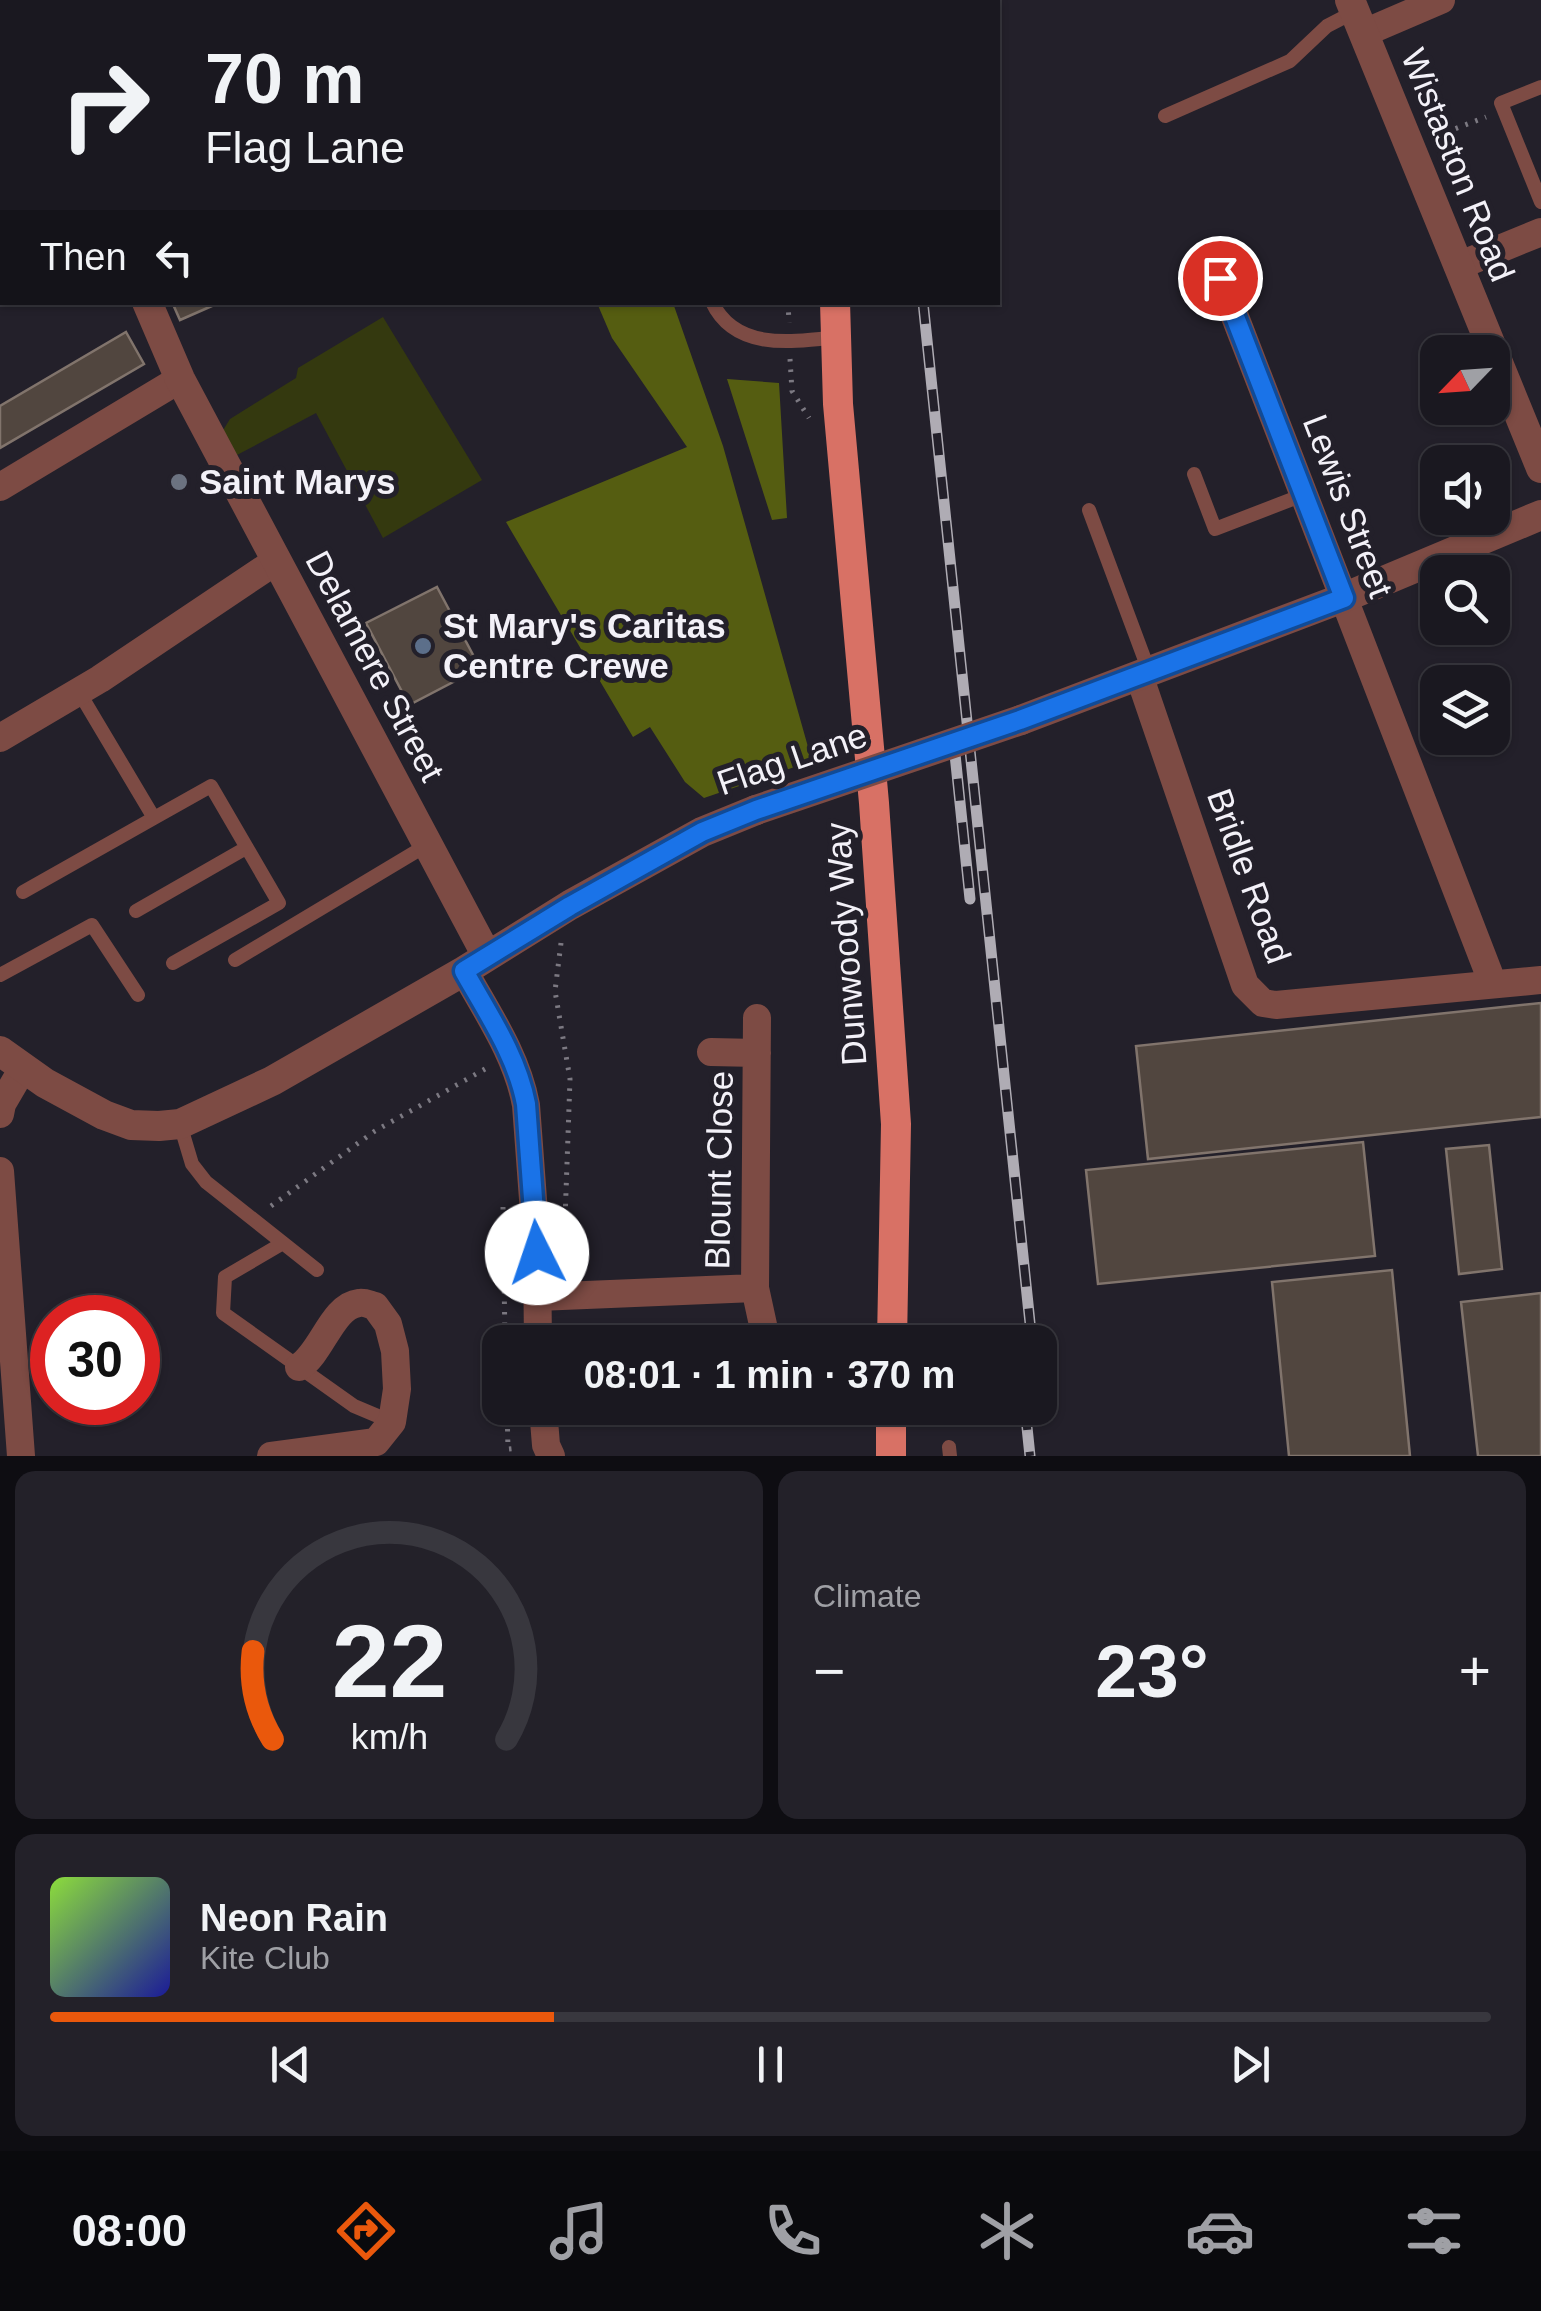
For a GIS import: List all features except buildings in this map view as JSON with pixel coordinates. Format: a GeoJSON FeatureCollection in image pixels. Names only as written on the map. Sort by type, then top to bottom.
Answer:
{"type":"FeatureCollection","features":[{"type":"Feature","properties":{"kind":"main road","name":"Dunwoody Way"},"geometry":{"type":"LineString","coordinates":[[835,305],[838,404],[873,784],[896,1124],[892,1325]]}},
{"type":"Feature","properties":{"kind":"main road"},"geometry":{"type":"LineString","coordinates":[[891,1456],[892,1425]]}},
{"type":"Feature","properties":{"kind":"street"},"geometry":{"type":"LineString","coordinates":[[1356,15],[1441,0]]}},
{"type":"Feature","properties":{"kind":"street","name":"Wistaston Road"},"geometry":{"type":"LineString","coordinates":[[1356,15],[1541,468]]}},
{"type":"Feature","properties":{"kind":"street"},"geometry":{"type":"LineString","coordinates":[[1458,266],[1541,232]]}},
{"type":"Feature","properties":{"kind":"street","name":"Lewis Street"},"geometry":{"type":"LineString","coordinates":[[1220,278],[1493,984]]}},
{"type":"Feature","properties":{"kind":"street","name":"Delamere Street"},"geometry":{"type":"LineString","coordinates":[[148,305],[180,379],[428,845],[476,963]]}},
{"type":"Feature","properties":{"kind":"street"},"geometry":{"type":"LineString","coordinates":[[0,486],[180,379]]}},
{"type":"Feature","properties":{"kind":"street","name":"Flag Lane"},"geometry":{"type":"LineString","coordinates":[[11,1060],[104,1115],[131,1125],[180,1124],[272,1081],[702,832],[1020,720],[1344,598],[1541,515]]}},
{"type":"Feature","properties":{"kind":"street"},"geometry":{"type":"LineString","coordinates":[[0,738],[79,692],[276,561]]}},
{"type":"Feature","properties":{"kind":"street","name":"Bridle Road"},"geometry":{"type":"LineString","coordinates":[[1144,673],[1245,985],[1263,1003],[1276,1005],[1541,980]]}},
{"type":"Feature","properties":{"kind":"street"},"geometry":{"type":"LineString","coordinates":[[476,963],[522,1081],[526,1104],[538,1325]]}},
{"type":"Feature","properties":{"kind":"street","name":"Blount Close"},"geometry":{"type":"LineString","coordinates":[[757,1018],[755,1288],[763,1325]]}},
{"type":"Feature","properties":{"kind":"street","name":"Blount Close"},"geometry":{"type":"LineString","coordinates":[[711,1052],[757,1053]]}},
{"type":"Feature","properties":{"kind":"street"},"geometry":{"type":"LineString","coordinates":[[0,1114],[11,1060]]}},
{"type":"Feature","properties":{"kind":"street"},"geometry":{"type":"LineString","coordinates":[[0,1171],[21,1456]]}},
{"type":"Feature","properties":{"kind":"street","name":"Blount Close"},"geometry":{"type":"LineString","coordinates":[[538,1297],[755,1288]]}},
{"type":"Feature","properties":{"kind":"street"},"geometry":{"type":"LineString","coordinates":[[270,1456],[384,1432],[397,1388],[395,1351],[388,1324],[375,1306],[358,1303],[342,1312],[308,1361],[299,1367]]}},
{"type":"Feature","properties":{"kind":"street"},"geometry":{"type":"LineString","coordinates":[[532,1456],[537,1425]]}},
{"type":"Feature","properties":{"kind":"street"},"geometry":{"type":"LineString","coordinates":[[542,1425],[550,1456]]}},
{"type":"Feature","properties":{"kind":"lane"},"geometry":{"type":"LineString","coordinates":[[1165,116],[1290,61],[1326,26],[1356,15]]}},
{"type":"Feature","properties":{"kind":"lane"},"geometry":{"type":"LineString","coordinates":[[1541,87],[1501,103],[1541,202]]}},
{"type":"Feature","properties":{"kind":"lane"},"geometry":{"type":"LineString","coordinates":[[713,305],[718,315],[737,331],[768,342],[837,337]]}},
{"type":"Feature","properties":{"kind":"lane"},"geometry":{"type":"LineString","coordinates":[[1194,474],[1215,528],[1304,495]]}},
{"type":"Feature","properties":{"kind":"lane"},"geometry":{"type":"LineString","coordinates":[[1089,510],[1144,673]]}},
{"type":"Feature","properties":{"kind":"lane"},"geometry":{"type":"LineString","coordinates":[[79,692],[154,818]]}},
{"type":"Feature","properties":{"kind":"lane"},"geometry":{"type":"LineString","coordinates":[[23,892],[210,786],[279,903],[173,963]]}},
{"type":"Feature","properties":{"kind":"lane"},"geometry":{"type":"LineString","coordinates":[[235,960],[428,845]]}},
{"type":"Feature","properties":{"kind":"lane"},"geometry":{"type":"LineString","coordinates":[[136,911],[246,848]]}},
{"type":"Feature","properties":{"kind":"lane"},"geometry":{"type":"LineString","coordinates":[[0,975],[92,925],[138,995]]}},
{"type":"Feature","properties":{"kind":"lane"},"geometry":{"type":"LineString","coordinates":[[180,1124],[192,1164],[206,1182],[316,1270]]}},
{"type":"Feature","properties":{"kind":"lane"},"geometry":{"type":"LineString","coordinates":[[283,1243],[225,1277],[223,1313],[354,1406],[384,1432]]}},
{"type":"Feature","properties":{"kind":"path"},"geometry":{"type":"LineString","coordinates":[[1409,145],[1504,110]]}},
{"type":"Feature","properties":{"kind":"path"},"geometry":{"type":"LineString","coordinates":[[564,1232],[570,1078],[556,990],[558,952],[564,936],[579,924],[570,906]]}},
{"type":"Feature","properties":{"kind":"path"},"geometry":{"type":"LineString","coordinates":[[252,1220],[375,1131],[490,1067]]}},
{"type":"Feature","properties":{"kind":"green space"},"geometry":{"type":"Polygon","coordinates":[[[598,305],[674,305],[723,446],[812,761],[704,798],[685,782],[650,727],[633,737],[506,522],[687,447],[612,338],[598,305]]]}},
{"type":"Feature","properties":{"kind":"green space"},"geometry":{"type":"Polygon","coordinates":[[[383,317],[482,480],[383,538],[316,413],[237,455],[222,432],[230,419],[296,378],[298,368],[383,317]]]}},
{"type":"Feature","properties":{"kind":"green space"},"geometry":{"type":"Polygon","coordinates":[[[727,379],[779,383],[787,518],[772,520],[727,379]]]}},
{"type":"Feature","properties":{"kind":"railway"},"geometry":{"type":"LineString","coordinates":[[923,305],[1030,1325]]}},
{"type":"Feature","properties":{"kind":"railway"},"geometry":{"type":"LineString","coordinates":[[953,735],[970,899]]}},
{"type":"Feature","properties":{"kind":"railway"},"geometry":{"type":"LineString","coordinates":[[1027,1425],[1030,1456]]}},
{"type":"Feature","properties":{"kind":"place","name":"Saint Marys"},"geometry":{"type":"Point","coordinates":[179,482]}},
{"type":"Feature","properties":{"kind":"place","name":"St Mary's Caritas Centre Crewe"},"geometry":{"type":"Point","coordinates":[423,646]}},
{"type":"Feature","properties":{"kind":"route"},"geometry":{"type":"LineString","coordinates":[[537,1253],[522,1081],[464,971],[702,832],[1020,720],[1344,598],[1220,278]]}}]}
